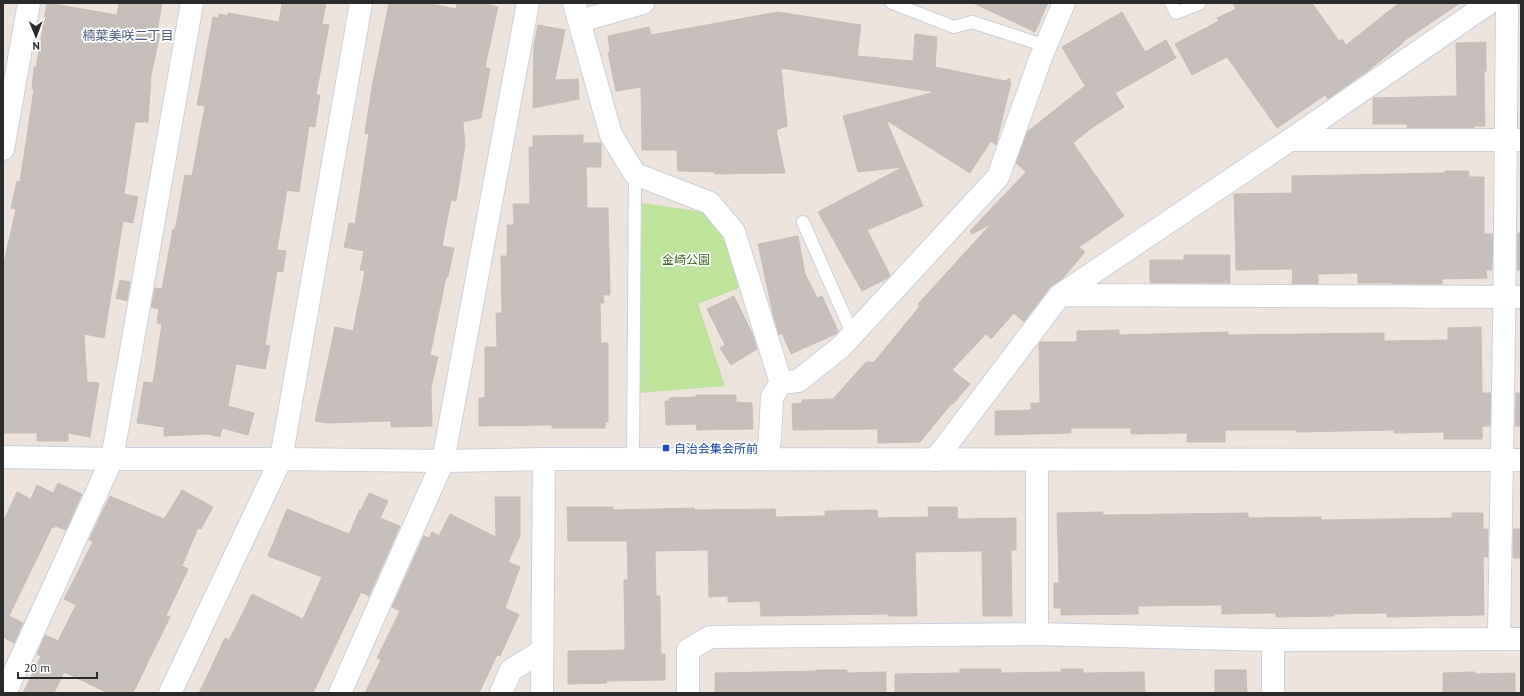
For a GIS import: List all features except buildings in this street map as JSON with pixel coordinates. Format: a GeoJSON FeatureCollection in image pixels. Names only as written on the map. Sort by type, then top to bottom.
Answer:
{"type":"FeatureCollection","features":[{"type":"Feature","properties":{"kind":"street"},"geometry":{"type":"LineString","coordinates":[[3,149],[29,3]]}},
{"type":"Feature","properties":{"kind":"street"},"geometry":{"type":"LineString","coordinates":[[5,693],[112,459],[192,3]]}},
{"type":"Feature","properties":{"kind":"street"},"geometry":{"type":"LineString","coordinates":[[170,693],[281,459],[361,3]]}},
{"type":"Feature","properties":{"kind":"street"},"geometry":{"type":"LineString","coordinates":[[340,693],[443,461],[528,3]]}},
{"type":"Feature","properties":{"kind":"street"},"geometry":{"type":"LineString","coordinates":[[643,3],[577,12],[612,136],[635,174],[710,203],[734,232],[781,383]]}},
{"type":"Feature","properties":{"kind":"street"},"geometry":{"type":"LineString","coordinates":[[781,383],[798,381],[841,348],[998,178],[1046,46],[1064,3]]}},
{"type":"Feature","properties":{"kind":"street"},"geometry":{"type":"LineString","coordinates":[[935,460],[1060,295],[1290,140],[1505,6],[1514,140],[1512,460],[1499,638]]}},
{"type":"Feature","properties":{"kind":"street"},"geometry":{"type":"LineString","coordinates":[[1290,140],[1514,140]]}},
{"type":"Feature","properties":{"kind":"street"},"geometry":{"type":"LineString","coordinates":[[1060,295],[1513,297]]}},
{"type":"Feature","properties":{"kind":"street"},"geometry":{"type":"LineString","coordinates":[[767,459],[770,438],[772,397],[781,383]]}},
{"type":"Feature","properties":{"kind":"street"},"geometry":{"type":"LineString","coordinates":[[3,456],[112,459],[443,461],[544,459],[1512,460]]}},
{"type":"Feature","properties":{"kind":"street"},"geometry":{"type":"LineString","coordinates":[[542,693],[544,459]]}},
{"type":"Feature","properties":{"kind":"street"},"geometry":{"type":"LineString","coordinates":[[1037,460],[1037,634]]}},
{"type":"Feature","properties":{"kind":"street"},"geometry":{"type":"LineString","coordinates":[[688,693],[688,650],[710,637],[1037,634],[1273,640],[1521,638]]}},
{"type":"Feature","properties":{"kind":"street"},"geometry":{"type":"LineString","coordinates":[[1273,640],[1273,693]]}},
{"type":"Feature","properties":{"kind":"street"},"geometry":{"type":"LineString","coordinates":[[501,693],[511,670],[542,651]]}},
{"type":"Feature","properties":{"kind":"lane"},"geometry":{"type":"LineString","coordinates":[[892,3],[954,27],[972,22],[1046,46]]}},
{"type":"Feature","properties":{"kind":"lane"},"geometry":{"type":"LineString","coordinates":[[1171,3],[1176,13],[1199,4]]}},
{"type":"Feature","properties":{"kind":"lane"},"geometry":{"type":"LineString","coordinates":[[633,459],[635,174]]}},
{"type":"Feature","properties":{"kind":"lane"},"geometry":{"type":"LineString","coordinates":[[803,222],[853,334]]}},
{"type":"Feature","properties":{"kind":"green space","name":"金崎公園"},"geometry":{"type":"Polygon","coordinates":[[[642,203],[704,212],[725,237],[739,288],[698,304],[725,386],[638,393],[642,203]]]}},
{"type":"Feature","properties":{"kind":"place","name":"自治会集会所前"},"geometry":{"type":"Point","coordinates":[666,448]}},
{"type":"Feature","properties":{"kind":"district","name":"楠葉美咲二丁目"},"geometry":{"type":"Point","coordinates":[128,35]}}]}
